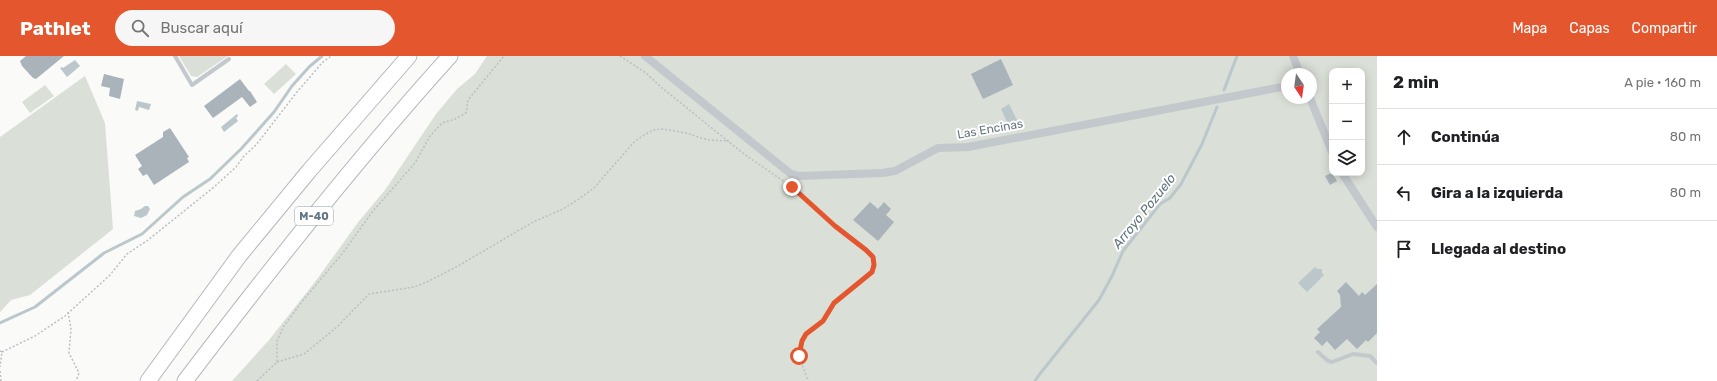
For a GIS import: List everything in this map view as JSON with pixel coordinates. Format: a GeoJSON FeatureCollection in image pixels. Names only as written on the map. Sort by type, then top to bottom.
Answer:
{"type":"FeatureCollection","features":[{"type":"Feature","properties":{"kind":"highway","name":"M-40"},"geometry":{"type":"LineString","coordinates":[[148,381],[239,256],[409,56]]}},
{"type":"Feature","properties":{"kind":"highway","name":"M-40"},"geometry":{"type":"LineString","coordinates":[[185,381],[269,270],[407,104],[450,56]]}},
{"type":"Feature","properties":{"kind":"street","name":"Las Encinas"},"geometry":{"type":"LineString","coordinates":[[645,56],[791,174],[799,176],[882,173],[895,171],[938,148],[968,147],[1281,87]]}},
{"type":"Feature","properties":{"kind":"street"},"geometry":{"type":"LineString","coordinates":[[1293,56],[1298,68]]}},
{"type":"Feature","properties":{"kind":"street"},"geometry":{"type":"LineString","coordinates":[[1312,104],[1329,145]]}},
{"type":"Feature","properties":{"kind":"street"},"geometry":{"type":"LineString","coordinates":[[1344,176],[1377,227]]}},
{"type":"Feature","properties":{"kind":"lane"},"geometry":{"type":"LineString","coordinates":[[175,56],[192,85],[229,59]]}},
{"type":"Feature","properties":{"kind":"lane"},"geometry":{"type":"LineString","coordinates":[[1318,352],[1328,361],[1332,362],[1354,354],[1370,356],[1377,363]]}},
{"type":"Feature","properties":{"kind":"path"},"geometry":{"type":"LineString","coordinates":[[0,367],[1,351],[35,336],[68,312],[110,275],[127,254],[148,240],[214,188],[265,136],[296,92],[322,63],[331,56]]}},
{"type":"Feature","properties":{"kind":"path"},"geometry":{"type":"LineString","coordinates":[[277,362],[277,340],[284,326],[304,299],[342,254],[373,211],[415,164],[430,136],[442,123],[455,119],[466,113],[468,100],[504,56]]}},
{"type":"Feature","properties":{"kind":"path"},"geometry":{"type":"LineString","coordinates":[[620,56],[646,73],[729,141],[792,187],[835,226],[873,257],[874,265],[872,272],[834,303],[823,321],[806,334],[802,341],[799,356],[808,381]]}},
{"type":"Feature","properties":{"kind":"path"},"geometry":{"type":"LineString","coordinates":[[257,381],[277,362],[304,354],[337,327],[369,294],[414,287],[427,282],[458,266],[533,222],[562,209],[579,199],[594,188],[634,142],[644,135],[654,130],[663,129],[708,140],[729,141]]}},
{"type":"Feature","properties":{"kind":"path"},"geometry":{"type":"LineString","coordinates":[[68,312],[72,329],[69,353],[79,373],[76,381]]}},
{"type":"Feature","properties":{"kind":"path"},"geometry":{"type":"LineString","coordinates":[[0,371],[1,381]]}},
{"type":"Feature","properties":{"kind":"shaded area"},"geometry":{"type":"Polygon","coordinates":[[[179,56],[228,56],[197,77],[191,76],[179,56]]]}},
{"type":"Feature","properties":{"kind":"shaded area"},"geometry":{"type":"Polygon","coordinates":[[[487,56],[1377,56],[1377,381],[232,381],[269,340],[315,282],[359,221],[385,190],[436,114],[457,89],[475,74],[487,56]]]}},
{"type":"Feature","properties":{"kind":"shaded area"},"geometry":{"type":"Polygon","coordinates":[[[75,60],[80,66],[67,77],[60,68],[63,68],[75,60]]]}},
{"type":"Feature","properties":{"kind":"shaded area"},"geometry":{"type":"Polygon","coordinates":[[[286,64],[296,74],[274,94],[264,84],[286,64]]]}},
{"type":"Feature","properties":{"kind":"shaded area"},"geometry":{"type":"Polygon","coordinates":[[[85,76],[105,123],[113,229],[30,295],[11,300],[0,312],[0,137],[85,76]]]}},
{"type":"Feature","properties":{"kind":"shaded area"},"geometry":{"type":"Polygon","coordinates":[[[45,85],[54,96],[30,113],[22,102],[45,85]]]}},
{"type":"Feature","properties":{"kind":"shaded area"},"geometry":{"type":"Polygon","coordinates":[[[137,101],[151,104],[149,110],[139,107],[138,111],[135,110],[137,101]]]}},
{"type":"Feature","properties":{"kind":"shaded area"},"geometry":{"type":"Polygon","coordinates":[[[1009,104],[1018,122],[1009,126],[1001,109],[1009,104]]]}},
{"type":"Feature","properties":{"kind":"shaded area"},"geometry":{"type":"Polygon","coordinates":[[[237,114],[238,116],[236,118],[238,121],[224,132],[221,127],[237,114]]]}},
{"type":"Feature","properties":{"kind":"shaded area"},"geometry":{"type":"Polygon","coordinates":[[[148,206],[150,209],[147,215],[141,218],[134,216],[135,211],[148,206]]]}},
{"type":"Feature","properties":{"kind":"shaded area"},"geometry":{"type":"Polygon","coordinates":[[[1315,267],[1317,269],[1322,269],[1322,273],[1324,275],[1307,292],[1298,283],[1315,267]]]}},
{"type":"Feature","properties":{"kind":"building"},"geometry":{"type":"Polygon","coordinates":[[[26,56],[64,56],[36,79],[33,78],[22,66],[20,61],[26,56]]]}},
{"type":"Feature","properties":{"kind":"building"},"geometry":{"type":"Polygon","coordinates":[[[1001,59],[1013,85],[983,99],[971,74],[1001,59]]]}},
{"type":"Feature","properties":{"kind":"building"},"geometry":{"type":"Polygon","coordinates":[[[104,74],[124,79],[120,99],[109,96],[110,88],[101,86],[104,74]]]}},
{"type":"Feature","properties":{"kind":"building"},"geometry":{"type":"Polygon","coordinates":[[[240,79],[257,102],[250,107],[242,97],[213,118],[204,106],[240,79]]]}},
{"type":"Feature","properties":{"kind":"building"},"geometry":{"type":"Polygon","coordinates":[[[170,128],[189,157],[187,158],[189,162],[154,185],[147,174],[143,176],[138,169],[142,166],[135,155],[163,137],[163,132],[170,128]]]}},
{"type":"Feature","properties":{"kind":"building"},"geometry":{"type":"Polygon","coordinates":[[[1329,174],[1329,176],[1334,176],[1337,181],[1330,185],[1325,176],[1329,174]]]}},
{"type":"Feature","properties":{"kind":"building"},"geometry":{"type":"Polygon","coordinates":[[[870,202],[878,209],[884,202],[891,209],[886,215],[894,222],[878,241],[853,220],[870,202]]]}},
{"type":"Feature","properties":{"kind":"building"},"geometry":{"type":"Polygon","coordinates":[[[1346,282],[1359,296],[1362,292],[1365,295],[1377,284],[1377,333],[1368,342],[1366,340],[1357,349],[1347,339],[1335,350],[1327,341],[1322,346],[1314,338],[1320,332],[1317,329],[1341,307],[1340,295],[1337,291],[1346,282]]]}},
{"type":"Feature","properties":{"kind":"waterway"},"geometry":{"type":"LineString","coordinates":[[0,323],[35,307],[104,253],[142,234],[183,197],[210,179],[241,149],[274,112],[292,86],[309,67],[322,56]]}},
{"type":"Feature","properties":{"kind":"waterway","name":"Arroyo Pozuelo"},"geometry":{"type":"LineString","coordinates":[[1224,90],[1237,56]]}},
{"type":"Feature","properties":{"kind":"waterway","name":"Arroyo Pozuelo"},"geometry":{"type":"LineString","coordinates":[[1035,381],[1099,300],[1123,251],[1160,204],[1170,198],[1181,184],[1202,144],[1217,107]]}},
{"type":"Feature","properties":{"kind":"route"},"geometry":{"type":"LineString","coordinates":[[792,187],[835,226],[866,250],[873,257],[874,265],[872,272],[834,303],[823,321],[806,334],[802,341],[799,356]]}}]}
